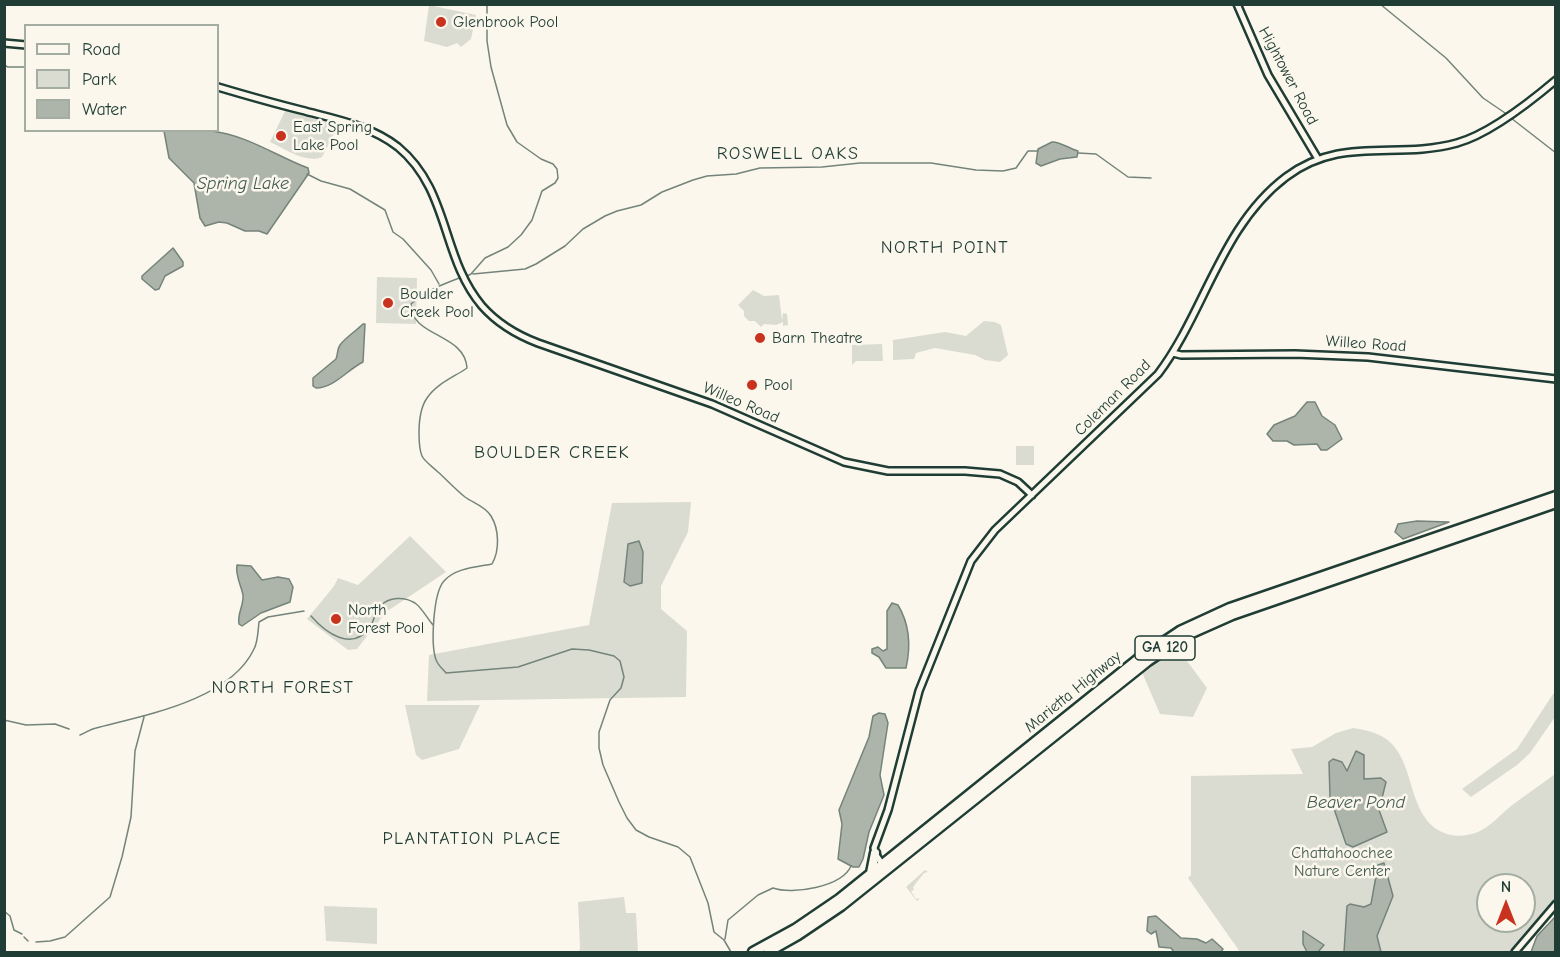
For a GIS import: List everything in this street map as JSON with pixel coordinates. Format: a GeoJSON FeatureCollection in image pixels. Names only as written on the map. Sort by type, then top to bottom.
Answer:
{"type":"FeatureCollection","features":[{"type":"Feature","properties":{"kind":"highway","name":"Marietta Highway"},"geometry":{"type":"LineString","coordinates":[[753,952],[819,914],[871,874],[880,861],[893,856],[1138,660],[1185,628],[1230,608],[1556,496]]}},
{"type":"Feature","properties":{"kind":"highway","name":"Marietta Highway"},"geometry":{"type":"LineString","coordinates":[[768,952],[833,911],[880,861],[1148,661],[1187,635],[1232,615],[1556,503]]}},
{"type":"Feature","properties":{"kind":"highway"},"geometry":{"type":"LineString","coordinates":[[871,874],[880,861]]}},
{"type":"Feature","properties":{"kind":"street","name":"Hightower Road"},"geometry":{"type":"LineString","coordinates":[[1237,4],[1268,75],[1318,159]]}},
{"type":"Feature","properties":{"kind":"street"},"geometry":{"type":"LineString","coordinates":[[4,43],[24,45]]}},
{"type":"Feature","properties":{"kind":"street","name":"Coleman Road"},"geometry":{"type":"LineString","coordinates":[[880,861],[919,691],[966,569],[988,537],[1147,386],[1173,353],[1245,220],[1276,185],[1292,172],[1318,159],[1352,150],[1431,147],[1466,140],[1488,130],[1556,80]]}},
{"type":"Feature","properties":{"kind":"street","name":"Willeo Road"},"geometry":{"type":"LineString","coordinates":[[219,87],[345,122],[369,130],[395,145],[416,165],[431,187],[460,268],[473,293],[482,306],[499,321],[526,338],[712,404],[837,460],[889,471],[965,471],[1000,474],[1018,482],[1032,495]]}},
{"type":"Feature","properties":{"kind":"street","name":"Willeo Road"},"geometry":{"type":"LineString","coordinates":[[1173,353],[1181,355],[1295,354],[1368,357],[1556,379]]}},
{"type":"Feature","properties":{"kind":"street"},"geometry":{"type":"LineString","coordinates":[[1515,952],[1556,904]]}},
{"type":"Feature","properties":{"kind":"green space"},"geometry":{"type":"Polygon","coordinates":[[[429,5],[476,15],[471,39],[461,47],[457,43],[447,47],[424,41],[429,5]]]}},
{"type":"Feature","properties":{"kind":"green space"},"geometry":{"type":"Polygon","coordinates":[[[286,109],[338,126],[322,157],[309,159],[302,157],[270,142],[286,109]]]}},
{"type":"Feature","properties":{"kind":"green space"},"geometry":{"type":"Polygon","coordinates":[[[377,277],[417,278],[416,324],[376,323],[377,277]]]}},
{"type":"Feature","properties":{"kind":"green space"},"geometry":{"type":"Polygon","coordinates":[[[753,290],[764,296],[779,295],[782,320],[783,313],[787,314],[788,325],[783,326],[783,322],[776,325],[764,324],[761,327],[744,316],[744,311],[738,305],[753,290]]]}},
{"type":"Feature","properties":{"kind":"green space"},"geometry":{"type":"Polygon","coordinates":[[[984,321],[1001,325],[1008,355],[1000,362],[935,348],[916,353],[914,359],[893,360],[893,340],[945,332],[966,336],[984,321]]]}},
{"type":"Feature","properties":{"kind":"green space"},"geometry":{"type":"Polygon","coordinates":[[[882,344],[883,361],[856,361],[852,365],[852,345],[882,344]]]}},
{"type":"Feature","properties":{"kind":"green space"},"geometry":{"type":"Polygon","coordinates":[[[1016,446],[1034,446],[1034,465],[1016,465],[1016,446]]]}},
{"type":"Feature","properties":{"kind":"green space"},"geometry":{"type":"Polygon","coordinates":[[[691,502],[688,532],[661,586],[661,609],[687,631],[686,697],[427,701],[429,655],[589,625],[612,503],[691,502]]]}},
{"type":"Feature","properties":{"kind":"green space"},"geometry":{"type":"Polygon","coordinates":[[[410,536],[446,572],[386,612],[357,649],[348,650],[307,619],[338,578],[358,585],[410,536]]]}},
{"type":"Feature","properties":{"kind":"green space"},"geometry":{"type":"Polygon","coordinates":[[[1176,646],[1207,688],[1193,717],[1160,714],[1141,670],[1176,646]]]}},
{"type":"Feature","properties":{"kind":"green space"},"geometry":{"type":"Polygon","coordinates":[[[1555,691],[1555,717],[1530,753],[1517,765],[1471,797],[1462,789],[1517,749],[1555,691]]]}},
{"type":"Feature","properties":{"kind":"green space"},"geometry":{"type":"Polygon","coordinates":[[[405,705],[480,705],[459,749],[422,760],[416,755],[405,705]]]}},
{"type":"Feature","properties":{"kind":"green space","name":"Chattahoochee Nature Center"},"geometry":{"type":"Polygon","coordinates":[[[1353,728],[1378,734],[1391,743],[1399,754],[1425,818],[1434,827],[1447,834],[1459,836],[1483,830],[1555,774],[1555,901],[1536,925],[1536,873],[1476,873],[1476,933],[1530,933],[1515,952],[1240,952],[1188,878],[1191,875],[1191,776],[1303,774],[1291,749],[1312,747],[1336,733],[1353,728]]]}},
{"type":"Feature","properties":{"kind":"green space"},"geometry":{"type":"Polygon","coordinates":[[[925,870],[928,872],[924,873],[913,887],[914,890],[911,891],[916,899],[920,898],[917,901],[906,887],[925,870]]]}},
{"type":"Feature","properties":{"kind":"green space"},"geometry":{"type":"Polygon","coordinates":[[[624,897],[626,913],[636,913],[638,952],[579,952],[578,902],[624,897]]]}},
{"type":"Feature","properties":{"kind":"green space"},"geometry":{"type":"Polygon","coordinates":[[[324,906],[377,908],[377,944],[326,941],[324,906]]]}},
{"type":"Feature","properties":{"kind":"water","name":"Spring Lake"},"geometry":{"type":"Polygon","coordinates":[[[164,132],[218,132],[261,146],[308,168],[309,173],[267,234],[259,231],[245,231],[227,223],[219,222],[205,226],[200,218],[194,183],[169,158],[164,132]]]}},
{"type":"Feature","properties":{"kind":"water"},"geometry":{"type":"Polygon","coordinates":[[[1052,142],[1078,151],[1077,157],[1060,159],[1041,166],[1036,163],[1038,149],[1052,142]]]}},
{"type":"Feature","properties":{"kind":"water"},"geometry":{"type":"Polygon","coordinates":[[[173,248],[183,262],[183,266],[165,276],[159,289],[155,290],[142,279],[142,276],[173,248]]]}},
{"type":"Feature","properties":{"kind":"water"},"geometry":{"type":"Polygon","coordinates":[[[365,324],[363,362],[329,385],[316,388],[313,386],[313,378],[336,359],[340,345],[365,324]]]}},
{"type":"Feature","properties":{"kind":"water"},"geometry":{"type":"Polygon","coordinates":[[[1307,402],[1315,402],[1322,416],[1335,425],[1342,439],[1327,450],[1321,450],[1317,444],[1294,445],[1287,441],[1273,441],[1267,434],[1274,425],[1295,416],[1307,402]]]}},
{"type":"Feature","properties":{"kind":"water"},"geometry":{"type":"Polygon","coordinates":[[[1417,521],[1449,522],[1403,539],[1395,532],[1398,524],[1417,521]]]}},
{"type":"Feature","properties":{"kind":"water"},"geometry":{"type":"Polygon","coordinates":[[[639,541],[643,552],[642,583],[630,586],[624,582],[628,544],[639,541]]]}},
{"type":"Feature","properties":{"kind":"water"},"geometry":{"type":"Polygon","coordinates":[[[237,565],[251,566],[262,580],[278,577],[289,579],[293,587],[290,602],[261,613],[242,626],[239,624],[243,595],[237,576],[237,565]]]}},
{"type":"Feature","properties":{"kind":"water"},"geometry":{"type":"Polygon","coordinates":[[[892,603],[898,605],[907,628],[909,652],[906,668],[886,668],[879,657],[872,653],[872,649],[878,647],[883,651],[887,649],[887,611],[892,603]]]}},
{"type":"Feature","properties":{"kind":"water"},"geometry":{"type":"Polygon","coordinates":[[[879,713],[885,714],[888,723],[880,775],[884,795],[869,832],[863,859],[859,867],[853,867],[838,859],[842,824],[839,810],[869,737],[873,716],[879,713]]]}},
{"type":"Feature","properties":{"kind":"water","name":"Beaver Pond"},"geometry":{"type":"Polygon","coordinates":[[[1356,751],[1364,755],[1364,779],[1381,778],[1386,782],[1379,810],[1387,832],[1353,847],[1346,844],[1330,797],[1329,762],[1333,759],[1342,762],[1347,771],[1356,751]]]}},
{"type":"Feature","properties":{"kind":"water"},"geometry":{"type":"Polygon","coordinates":[[[1384,863],[1393,896],[1377,936],[1381,952],[1344,952],[1347,906],[1350,904],[1364,907],[1371,904],[1378,865],[1384,863]]]}},
{"type":"Feature","properties":{"kind":"water"},"geometry":{"type":"Polygon","coordinates":[[[1156,916],[1181,938],[1197,939],[1206,943],[1212,939],[1223,949],[1221,952],[1174,952],[1171,948],[1159,947],[1156,931],[1151,934],[1147,931],[1148,917],[1156,916]]]}},
{"type":"Feature","properties":{"kind":"water"},"geometry":{"type":"Polygon","coordinates":[[[1555,917],[1555,952],[1531,952],[1537,936],[1555,917]]]}},
{"type":"Feature","properties":{"kind":"water"},"geometry":{"type":"Polygon","coordinates":[[[1303,931],[1324,945],[1318,952],[1307,952],[1303,944],[1303,931]]]}},
{"type":"Feature","properties":{"kind":"waterway"},"geometry":{"type":"LineString","coordinates":[[467,276],[485,258],[508,247],[521,235],[532,220],[542,191],[555,183],[558,178],[557,169],[553,164],[541,159],[517,142],[507,125],[491,67],[487,41],[487,4]]}},
{"type":"Feature","properties":{"kind":"waterway"},"geometry":{"type":"LineString","coordinates":[[1380,4],[1446,58],[1483,98],[1508,115]]}},
{"type":"Feature","properties":{"kind":"waterway"},"geometry":{"type":"LineString","coordinates":[[4,65],[24,67]]}},
{"type":"Feature","properties":{"kind":"waterway"},"geometry":{"type":"LineString","coordinates":[[1511,118],[1556,153]]}},
{"type":"Feature","properties":{"kind":"waterway"},"geometry":{"type":"LineString","coordinates":[[473,274],[525,269],[565,246],[583,229],[605,216],[641,205],[662,192],[707,176],[736,174],[760,168],[822,167],[860,163],[931,163],[976,170],[1003,171],[1016,168],[1028,151],[1038,151]]}},
{"type":"Feature","properties":{"kind":"waterway"},"geometry":{"type":"LineString","coordinates":[[1078,153],[1096,154],[1128,177],[1151,178]]}},
{"type":"Feature","properties":{"kind":"waterway"},"geometry":{"type":"LineString","coordinates":[[307,174],[321,181],[350,189],[385,210],[393,232],[403,239],[431,270],[439,284]]}},
{"type":"Feature","properties":{"kind":"waterway"},"geometry":{"type":"LineString","coordinates":[[462,277],[429,291],[411,304],[413,315],[419,323],[457,348],[464,357],[467,368],[435,389],[425,402],[421,410],[420,447],[422,456],[427,462],[465,497],[488,513],[496,527],[497,546],[492,564],[454,573],[440,587],[434,621],[437,662],[446,673],[518,667],[572,649],[589,650],[614,656],[620,661],[624,677],[621,688],[610,700],[599,732],[599,748],[603,765],[627,818],[636,830],[678,847],[690,857],[708,903],[714,932],[724,940],[731,952]]}},
{"type":"Feature","properties":{"kind":"waterway"},"geometry":{"type":"LineString","coordinates":[[311,616],[331,633],[347,639],[355,638],[363,635],[370,627],[380,606],[392,599],[401,598],[418,605],[433,625]]}},
{"type":"Feature","properties":{"kind":"waterway"},"geometry":{"type":"LineString","coordinates":[[80,735],[94,729],[162,711],[207,693],[242,667],[255,646],[259,622],[268,617],[304,611]]}},
{"type":"Feature","properties":{"kind":"waterway"},"geometry":{"type":"LineString","coordinates":[[36,942],[65,937],[110,897],[131,817],[135,751],[144,717]]}},
{"type":"Feature","properties":{"kind":"waterway"},"geometry":{"type":"LineString","coordinates":[[4,720],[26,725],[55,724],[69,729]]}},
{"type":"Feature","properties":{"kind":"waterway"},"geometry":{"type":"LineString","coordinates":[[725,939],[728,920],[758,895],[773,888],[781,890],[816,888],[838,879],[851,866]]}},
{"type":"Feature","properties":{"kind":"waterway"},"geometry":{"type":"LineString","coordinates":[[4,911],[10,916],[14,930],[22,934]]}},
{"type":"Feature","properties":{"kind":"waterway"},"geometry":{"type":"LineString","coordinates":[[24,937],[28,941]]}},
{"type":"Feature","properties":{"kind":"place","name":"Glenbrook Pool"},"geometry":{"type":"Point","coordinates":[441,22]}},
{"type":"Feature","properties":{"kind":"place","name":"East Spring Lake Pool"},"geometry":{"type":"Point","coordinates":[281,136]}},
{"type":"Feature","properties":{"kind":"place","name":"Boulder Creek Pool"},"geometry":{"type":"Point","coordinates":[388,303]}},
{"type":"Feature","properties":{"kind":"place","name":"Barn Theatre"},"geometry":{"type":"Point","coordinates":[760,338]}},
{"type":"Feature","properties":{"kind":"place","name":"Pool"},"geometry":{"type":"Point","coordinates":[752,385]}},
{"type":"Feature","properties":{"kind":"place","name":"North Forest Pool"},"geometry":{"type":"Point","coordinates":[336,619]}},
{"type":"Feature","properties":{"kind":"district","name":"ROSWELL OAKS"},"geometry":{"type":"Point","coordinates":[788,154]}},
{"type":"Feature","properties":{"kind":"district","name":"NORTH POINT"},"geometry":{"type":"Point","coordinates":[945,248]}},
{"type":"Feature","properties":{"kind":"district","name":"BOULDER CREEK"},"geometry":{"type":"Point","coordinates":[552,453]}},
{"type":"Feature","properties":{"kind":"district","name":"NORTH FOREST"},"geometry":{"type":"Point","coordinates":[283,688]}},
{"type":"Feature","properties":{"kind":"district","name":"PLANTATION PLACE"},"geometry":{"type":"Point","coordinates":[472,839]}}]}
